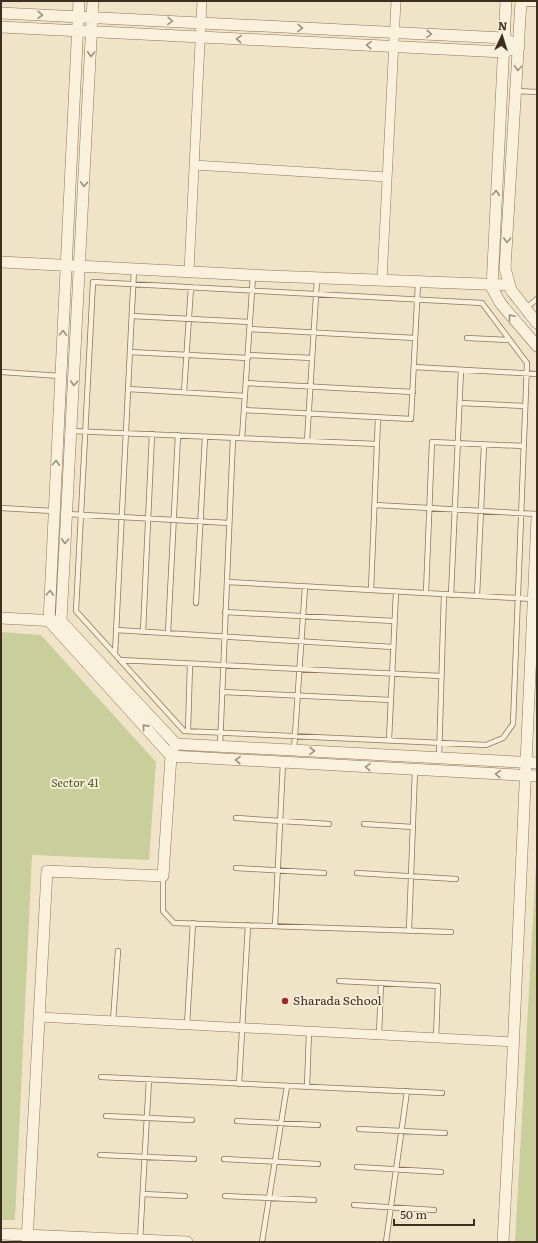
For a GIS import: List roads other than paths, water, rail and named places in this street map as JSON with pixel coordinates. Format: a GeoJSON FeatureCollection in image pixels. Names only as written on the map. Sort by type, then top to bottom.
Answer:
{"type":"FeatureCollection","features":[{"type":"Feature","properties":{"kind":"street"},"geometry":{"type":"LineString","coordinates":[[79,1],[49,621],[171,756],[537,776]]}},
{"type":"Feature","properties":{"kind":"street"},"geometry":{"type":"LineString","coordinates":[[93,1],[61,621],[176,744],[532,763]]}},
{"type":"Feature","properties":{"kind":"street"},"geometry":{"type":"LineString","coordinates":[[189,272],[202,1]]}},
{"type":"Feature","properties":{"kind":"street"},"geometry":{"type":"LineString","coordinates":[[382,280],[396,1]]}},
{"type":"Feature","properties":{"kind":"street"},"geometry":{"type":"LineString","coordinates":[[506,1],[492,288],[501,304],[537,346]]}},
{"type":"Feature","properties":{"kind":"street"},"geometry":{"type":"LineString","coordinates":[[521,2],[505,268],[511,290],[537,323]]}},
{"type":"Feature","properties":{"kind":"street"},"geometry":{"type":"LineString","coordinates":[[1,13],[504,38],[519,47]]}},
{"type":"Feature","properties":{"kind":"street"},"geometry":{"type":"LineString","coordinates":[[1,27],[503,52],[519,47]]}},
{"type":"Feature","properties":{"kind":"street"},"geometry":{"type":"LineString","coordinates":[[194,165],[387,177]]}},
{"type":"Feature","properties":{"kind":"street"},"geometry":{"type":"LineString","coordinates":[[1,262],[317,278],[509,285]]}},
{"type":"Feature","properties":{"kind":"street"},"geometry":{"type":"LineString","coordinates":[[503,1242],[514,1042],[525,775],[532,763],[534,654],[533,599],[537,518]]}},
{"type":"Feature","properties":{"kind":"street"},"geometry":{"type":"LineString","coordinates":[[1,618],[61,621]]}},
{"type":"Feature","properties":{"kind":"street"},"geometry":{"type":"LineString","coordinates":[[28,1238],[47,871],[163,876],[171,756],[176,744]]}},
{"type":"Feature","properties":{"kind":"street"},"geometry":{"type":"LineString","coordinates":[[39,1017],[514,1042]]}},
{"type":"Feature","properties":{"kind":"street"},"geometry":{"type":"LineString","coordinates":[[1,1234],[28,1238],[188,1242]]}},
{"type":"Feature","properties":{"kind":"lane"},"geometry":{"type":"LineString","coordinates":[[521,2],[537,4]]}},
{"type":"Feature","properties":{"kind":"lane"},"geometry":{"type":"LineString","coordinates":[[516,91],[537,92]]}},
{"type":"Feature","properties":{"kind":"lane"},"geometry":{"type":"LineString","coordinates":[[115,654],[134,269]]}},
{"type":"Feature","properties":{"kind":"lane"},"geometry":{"type":"LineString","coordinates":[[242,438],[253,275]]}},
{"type":"Feature","properties":{"kind":"lane"},"geometry":{"type":"LineString","coordinates":[[307,441],[317,278]]}},
{"type":"Feature","properties":{"kind":"lane"},"geometry":{"type":"LineString","coordinates":[[92,282],[133,284],[482,303],[527,363],[513,724],[503,738],[486,744],[184,731],[76,611],[92,282]]}},
{"type":"Feature","properties":{"kind":"lane"},"geometry":{"type":"LineString","coordinates":[[244,410],[411,419],[418,282]]}},
{"type":"Feature","properties":{"kind":"lane"},"geometry":{"type":"LineString","coordinates":[[184,392],[191,287]]}},
{"type":"Feature","properties":{"kind":"lane"},"geometry":{"type":"LineString","coordinates":[[525,308],[537,299]]}},
{"type":"Feature","properties":{"kind":"lane"},"geometry":{"type":"LineString","coordinates":[[132,316],[250,322]]}},
{"type":"Feature","properties":{"kind":"lane"},"geometry":{"type":"LineString","coordinates":[[250,329],[415,338]]}},
{"type":"Feature","properties":{"kind":"lane"},"geometry":{"type":"LineString","coordinates":[[468,338],[510,340]]}},
{"type":"Feature","properties":{"kind":"lane"},"geometry":{"type":"LineString","coordinates":[[130,352],[312,358]]}},
{"type":"Feature","properties":{"kind":"lane"},"geometry":{"type":"LineString","coordinates":[[414,367],[537,374]]}},
{"type":"Feature","properties":{"kind":"lane"},"geometry":{"type":"LineString","coordinates":[[451,595],[461,370]]}},
{"type":"Feature","properties":{"kind":"lane"},"geometry":{"type":"LineString","coordinates":[[1,372],[61,376]]}},
{"type":"Feature","properties":{"kind":"lane"},"geometry":{"type":"LineString","coordinates":[[246,383],[413,392]]}},
{"type":"Feature","properties":{"kind":"lane"},"geometry":{"type":"LineString","coordinates":[[128,389],[245,396]]}},
{"type":"Feature","properties":{"kind":"lane"},"geometry":{"type":"LineString","coordinates":[[460,404],[525,406]]}},
{"type":"Feature","properties":{"kind":"lane"},"geometry":{"type":"LineString","coordinates":[[371,590],[378,418]]}},
{"type":"Feature","properties":{"kind":"lane"},"geometry":{"type":"LineString","coordinates":[[71,431],[377,444]]}},
{"type":"Feature","properties":{"kind":"lane"},"geometry":{"type":"LineString","coordinates":[[143,632],[152,434]]}},
{"type":"Feature","properties":{"kind":"lane"},"geometry":{"type":"LineString","coordinates":[[168,633],[178,435]]}},
{"type":"Feature","properties":{"kind":"lane"},"geometry":{"type":"LineString","coordinates":[[196,602],[205,436]]}},
{"type":"Feature","properties":{"kind":"lane"},"geometry":{"type":"LineString","coordinates":[[220,746],[233,438]]}},
{"type":"Feature","properties":{"kind":"lane"},"geometry":{"type":"LineString","coordinates":[[426,593],[432,442],[524,446]]}},
{"type":"Feature","properties":{"kind":"lane"},"geometry":{"type":"LineString","coordinates":[[477,596],[484,444]]}},
{"type":"Feature","properties":{"kind":"lane"},"geometry":{"type":"LineString","coordinates":[[375,505],[537,514]]}},
{"type":"Feature","properties":{"kind":"lane"},"geometry":{"type":"LineString","coordinates":[[1,508],[54,511]]}},
{"type":"Feature","properties":{"kind":"lane"},"geometry":{"type":"LineString","coordinates":[[67,514],[229,523]]}},
{"type":"Feature","properties":{"kind":"lane"},"geometry":{"type":"LineString","coordinates":[[227,582],[533,599]]}},
{"type":"Feature","properties":{"kind":"lane"},"geometry":{"type":"LineString","coordinates":[[294,750],[305,586]]}},
{"type":"Feature","properties":{"kind":"lane"},"geometry":{"type":"LineString","coordinates":[[389,740],[396,592]]}},
{"type":"Feature","properties":{"kind":"lane"},"geometry":{"type":"LineString","coordinates":[[439,758],[444,594]]}},
{"type":"Feature","properties":{"kind":"lane"},"geometry":{"type":"LineString","coordinates":[[225,612],[394,621]]}},
{"type":"Feature","properties":{"kind":"lane"},"geometry":{"type":"LineString","coordinates":[[116,630],[393,647]]}},
{"type":"Feature","properties":{"kind":"lane"},"geometry":{"type":"LineString","coordinates":[[120,660],[441,676]]}},
{"type":"Feature","properties":{"kind":"lane"},"geometry":{"type":"LineString","coordinates":[[188,731],[190,664]]}},
{"type":"Feature","properties":{"kind":"lane"},"geometry":{"type":"LineString","coordinates":[[222,692],[391,700]]}},
{"type":"Feature","properties":{"kind":"lane"},"geometry":{"type":"LineString","coordinates":[[275,926],[283,762]]}},
{"type":"Feature","properties":{"kind":"lane"},"geometry":{"type":"LineString","coordinates":[[409,930],[415,769]]}},
{"type":"Feature","properties":{"kind":"lane"},"geometry":{"type":"LineString","coordinates":[[236,818],[329,824]]}},
{"type":"Feature","properties":{"kind":"lane"},"geometry":{"type":"LineString","coordinates":[[364,824],[413,827]]}},
{"type":"Feature","properties":{"kind":"lane"},"geometry":{"type":"LineString","coordinates":[[236,868],[324,873]]}},
{"type":"Feature","properties":{"kind":"lane"},"geometry":{"type":"LineString","coordinates":[[357,873],[456,879]]}},
{"type":"Feature","properties":{"kind":"lane"},"geometry":{"type":"LineString","coordinates":[[163,876],[163,911],[174,923],[451,932]]}},
{"type":"Feature","properties":{"kind":"lane"},"geometry":{"type":"LineString","coordinates":[[187,1025],[193,923]]}},
{"type":"Feature","properties":{"kind":"lane"},"geometry":{"type":"LineString","coordinates":[[239,1084],[248,925]]}},
{"type":"Feature","properties":{"kind":"lane"},"geometry":{"type":"LineString","coordinates":[[113,1021],[118,951]]}},
{"type":"Feature","properties":{"kind":"lane"},"geometry":{"type":"LineString","coordinates":[[339,981],[438,986],[436,1038]]}},
{"type":"Feature","properties":{"kind":"lane"},"geometry":{"type":"LineString","coordinates":[[379,1035],[381,983]]}},
{"type":"Feature","properties":{"kind":"lane"},"geometry":{"type":"LineString","coordinates":[[307,1087],[309,1032]]}},
{"type":"Feature","properties":{"kind":"lane"},"geometry":{"type":"LineString","coordinates":[[101,1077],[442,1093]]}},
{"type":"Feature","properties":{"kind":"lane"},"geometry":{"type":"LineString","coordinates":[[140,1240],[149,1079]]}},
{"type":"Feature","properties":{"kind":"lane"},"geometry":{"type":"LineString","coordinates":[[262,1242],[287,1086]]}},
{"type":"Feature","properties":{"kind":"lane"},"geometry":{"type":"LineString","coordinates":[[386,1242],[407,1092]]}},
{"type":"Feature","properties":{"kind":"lane"},"geometry":{"type":"LineString","coordinates":[[106,1116],[192,1120]]}},
{"type":"Feature","properties":{"kind":"lane"},"geometry":{"type":"LineString","coordinates":[[237,1121],[318,1126]]}},
{"type":"Feature","properties":{"kind":"lane"},"geometry":{"type":"LineString","coordinates":[[358,1129],[445,1133]]}},
{"type":"Feature","properties":{"kind":"lane"},"geometry":{"type":"LineString","coordinates":[[100,1154],[194,1159]]}},
{"type":"Feature","properties":{"kind":"lane"},"geometry":{"type":"LineString","coordinates":[[224,1159],[318,1164]]}},
{"type":"Feature","properties":{"kind":"lane"},"geometry":{"type":"LineString","coordinates":[[357,1166],[441,1172]]}},
{"type":"Feature","properties":{"kind":"lane"},"geometry":{"type":"LineString","coordinates":[[143,1194],[185,1196]]}},
{"type":"Feature","properties":{"kind":"lane"},"geometry":{"type":"LineString","coordinates":[[225,1196],[314,1200]]}},
{"type":"Feature","properties":{"kind":"lane"},"geometry":{"type":"LineString","coordinates":[[354,1205],[434,1210]]}},
{"type":"Feature","properties":{"kind":"place","name":"Sharada School"},"geometry":{"type":"Point","coordinates":[285,1001]}},
{"type":"Feature","properties":{"kind":"park label","name":"Sector 41"},"geometry":{"type":"Point","coordinates":[75,783]}}]}
